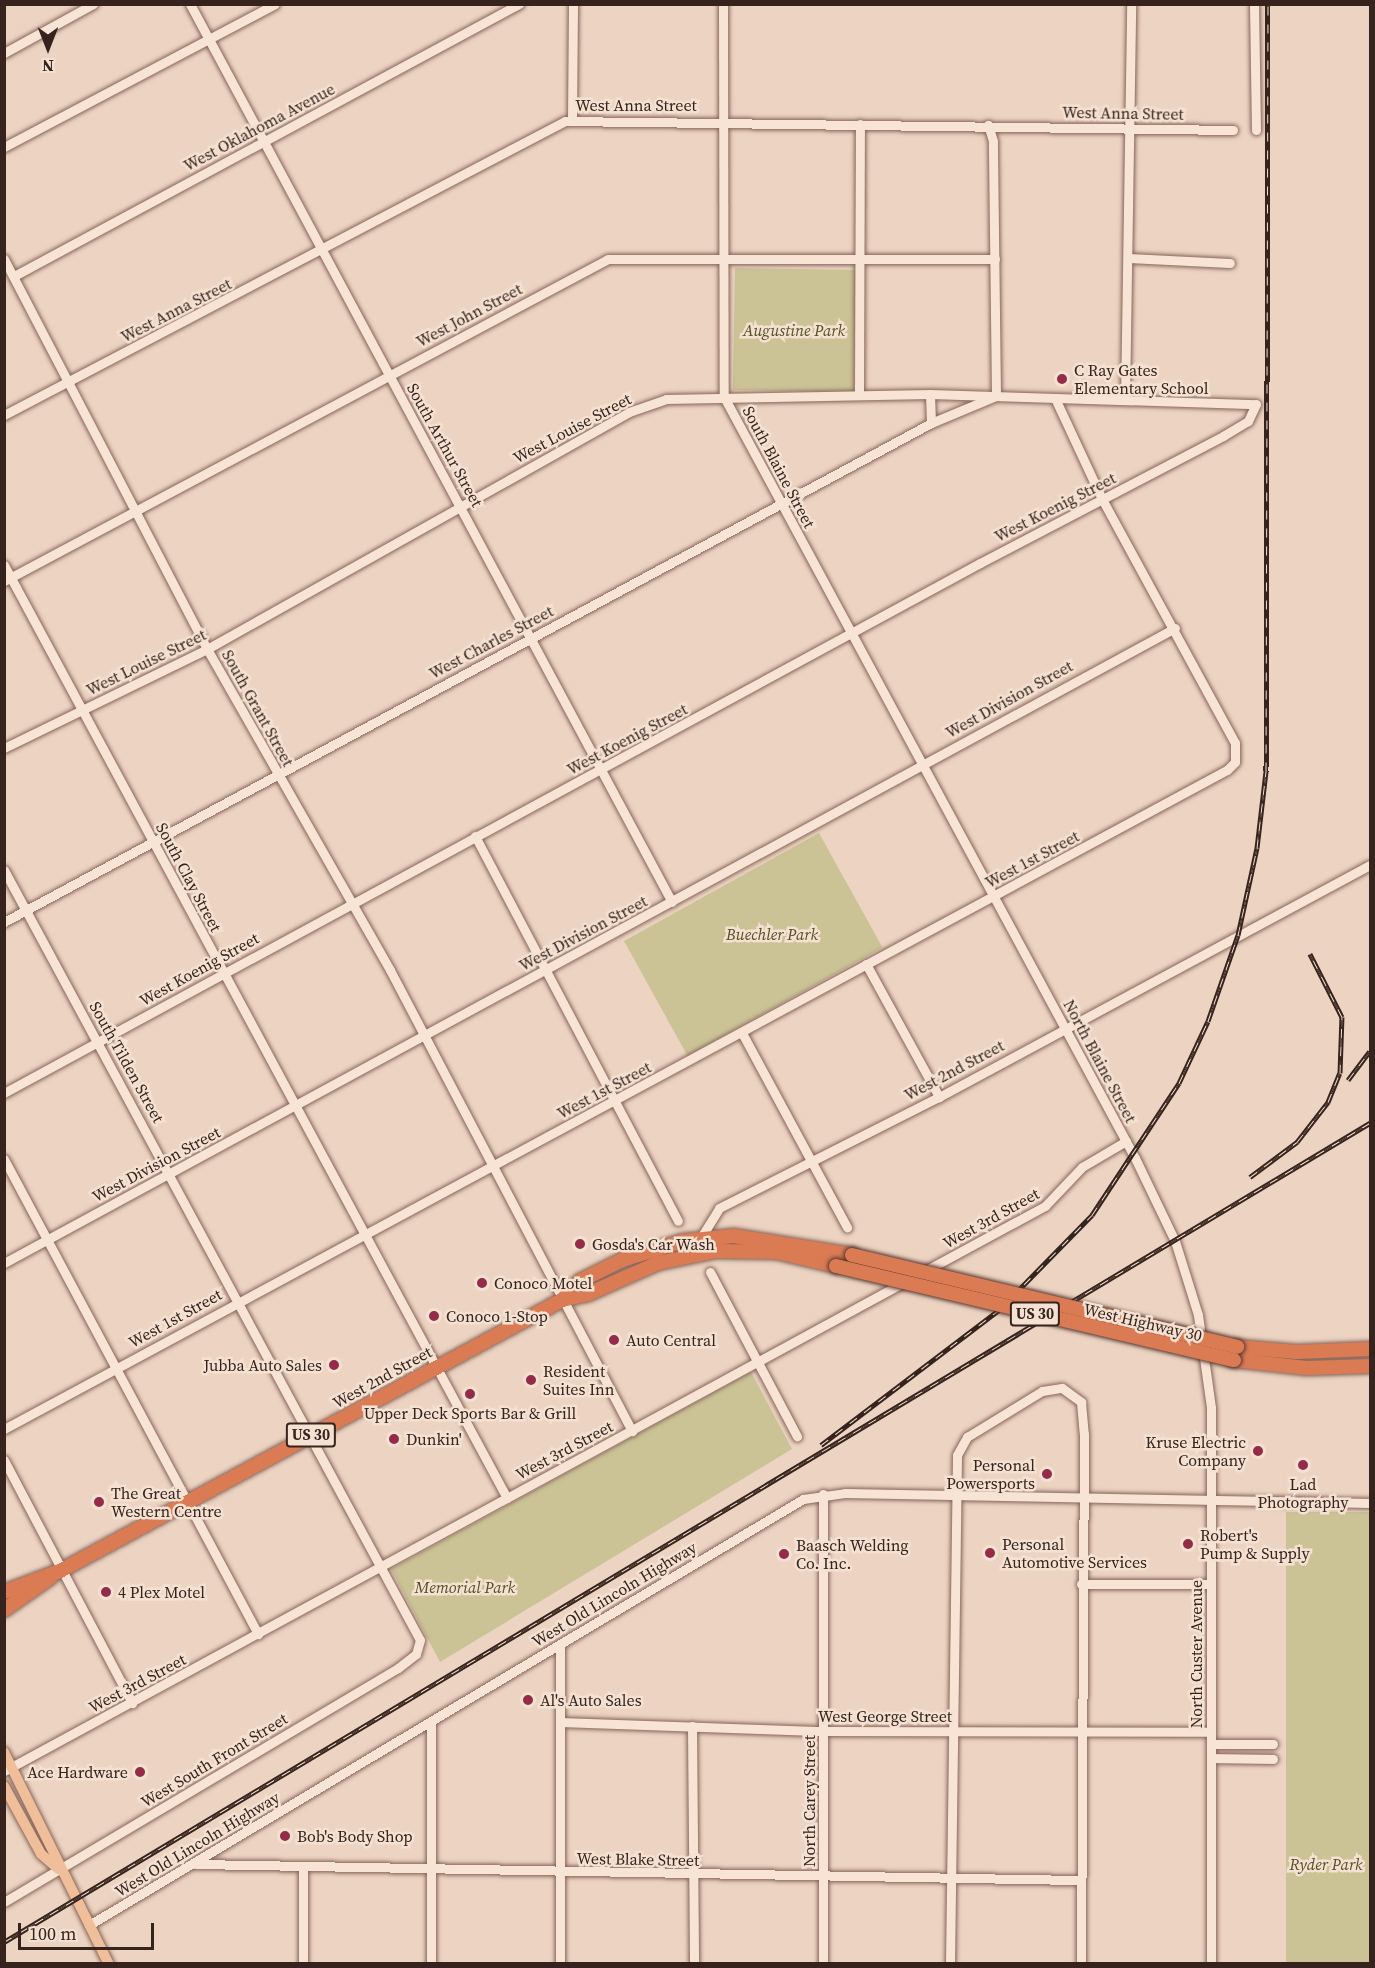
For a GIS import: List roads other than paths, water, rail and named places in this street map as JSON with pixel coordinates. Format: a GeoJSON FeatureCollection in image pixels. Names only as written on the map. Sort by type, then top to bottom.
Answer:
{"type":"FeatureCollection","features":[{"type":"Feature","properties":{"kind":"highway","name":"West Highway 30"},"geometry":{"type":"LineString","coordinates":[[700,1246],[762,1237],[852,1256],[1235,1353],[1371,1350]]}},
{"type":"Feature","properties":{"kind":"highway","name":"West Highway 30"},"geometry":{"type":"LineString","coordinates":[[700,1246],[762,1251],[1306,1368],[1371,1366]]}},
{"type":"Feature","properties":{"kind":"highway","name":"West 2nd Street"},"geometry":{"type":"LineString","coordinates":[[4,1610],[60,1571],[562,1300],[700,1246]]}},
{"type":"Feature","properties":{"kind":"highway","name":"West 2nd Street"},"geometry":{"type":"LineString","coordinates":[[4,1592],[60,1571]]}},
{"type":"Feature","properties":{"kind":"main road"},"geometry":{"type":"LineString","coordinates":[[4,1752],[9,1769],[49,1836],[58,1869],[109,1964]]}},
{"type":"Feature","properties":{"kind":"main road"},"geometry":{"type":"LineString","coordinates":[[4,1785],[41,1854],[58,1869]]}},
{"type":"Feature","properties":{"kind":"street"},"geometry":{"type":"LineString","coordinates":[[4,53],[93,4]]}},
{"type":"Feature","properties":{"kind":"street","name":"South Arthur Street"},"geometry":{"type":"LineString","coordinates":[[190,4],[604,768],[672,902]]}},
{"type":"Feature","properties":{"kind":"street"},"geometry":{"type":"LineString","coordinates":[[4,147],[275,4]]}},
{"type":"Feature","properties":{"kind":"street","name":"West Oklahoma Avenue"},"geometry":{"type":"LineString","coordinates":[[14,276],[519,4]]}},
{"type":"Feature","properties":{"kind":"street"},"geometry":{"type":"LineString","coordinates":[[572,120],[573,4]]}},
{"type":"Feature","properties":{"kind":"street","name":"South Blaine Street"},"geometry":{"type":"LineString","coordinates":[[723,4],[720,121],[724,397],[995,897]]}},
{"type":"Feature","properties":{"kind":"street"},"geometry":{"type":"LineString","coordinates":[[1125,400],[1131,4]]}},
{"type":"Feature","properties":{"kind":"street"},"geometry":{"type":"LineString","coordinates":[[1254,4],[1256,130]]}},
{"type":"Feature","properties":{"kind":"street","name":"West Anna Street"},"geometry":{"type":"LineString","coordinates":[[4,415],[323,252],[572,120],[1233,130]]}},
{"type":"Feature","properties":{"kind":"street"},"geometry":{"type":"LineString","coordinates":[[859,395],[860,124]]}},
{"type":"Feature","properties":{"kind":"street"},"geometry":{"type":"LineString","coordinates":[[988,125],[995,259],[996,396]]}},
{"type":"Feature","properties":{"kind":"street","name":"West John Street"},"geometry":{"type":"LineString","coordinates":[[8,579],[608,259],[722,257],[995,259]]}},
{"type":"Feature","properties":{"kind":"street"},"geometry":{"type":"LineString","coordinates":[[1128,258],[1230,263]]}},
{"type":"Feature","properties":{"kind":"street","name":"South Grant Street"},"geometry":{"type":"LineString","coordinates":[[4,259],[207,649],[352,901],[426,1036],[491,1167],[632,1431]]}},
{"type":"Feature","properties":{"kind":"street"},"geometry":{"type":"LineString","coordinates":[[930,394],[931,423]]}},
{"type":"Feature","properties":{"kind":"street","name":"West Louise Street"},"geometry":{"type":"LineString","coordinates":[[4,748],[207,649],[629,412],[666,399],[930,394],[1256,404]]}},
{"type":"Feature","properties":{"kind":"street","name":"West Charles Street"},"geometry":{"type":"LineString","coordinates":[[4,922],[931,423],[996,396]]}},
{"type":"Feature","properties":{"kind":"street"},"geometry":{"type":"LineString","coordinates":[[1055,398],[1102,499],[1175,628]]}},
{"type":"Feature","properties":{"kind":"street","name":"West Koenig Street"},"geometry":{"type":"LineString","coordinates":[[4,1093],[352,901],[1223,436],[1248,421],[1256,404]]}},
{"type":"Feature","properties":{"kind":"street","name":"South Clay Street"},"geometry":{"type":"LineString","coordinates":[[4,565],[8,579],[83,710],[507,1498]]}},
{"type":"Feature","properties":{"kind":"street","name":"West Division Street"},"geometry":{"type":"LineString","coordinates":[[4,1263],[1175,628]]}},
{"type":"Feature","properties":{"kind":"street","name":"West 1st Street"},"geometry":{"type":"LineString","coordinates":[[4,1429],[1218,776],[1235,762],[1235,743],[1175,628]]}},
{"type":"Feature","properties":{"kind":"street"},"geometry":{"type":"LineString","coordinates":[[475,836],[617,1100],[678,1221]]}},
{"type":"Feature","properties":{"kind":"street","name":"West 2nd Street"},"geometry":{"type":"LineString","coordinates":[[700,1246],[714,1211],[939,1097],[1371,865]]}},
{"type":"Feature","properties":{"kind":"street","name":"South Tilden Street"},"geometry":{"type":"LineString","coordinates":[[4,870],[171,1173],[237,1302],[416,1631]]}},
{"type":"Feature","properties":{"kind":"street","name":"North Blaine Street"},"geometry":{"type":"LineString","coordinates":[[995,897],[1126,1141],[1175,1240]]}},
{"type":"Feature","properties":{"kind":"street"},"geometry":{"type":"LineString","coordinates":[[866,964],[939,1097]]}},
{"type":"Feature","properties":{"kind":"street"},"geometry":{"type":"LineString","coordinates":[[741,1033],[847,1227]]}},
{"type":"Feature","properties":{"kind":"street","name":"West 3rd Street"},"geometry":{"type":"LineString","coordinates":[[9,1769],[507,1498],[759,1364],[1045,1206],[1082,1167],[1126,1141]]}},
{"type":"Feature","properties":{"kind":"street"},"geometry":{"type":"LineString","coordinates":[[4,1159],[258,1634]]}},
{"type":"Feature","properties":{"kind":"street","name":"North Custer Avenue"},"geometry":{"type":"LineString","coordinates":[[1175,1240],[1206,1350],[1212,1501],[1211,1964]]}},
{"type":"Feature","properties":{"kind":"street"},"geometry":{"type":"LineString","coordinates":[[710,1272],[797,1436]]}},
{"type":"Feature","properties":{"kind":"street"},"geometry":{"type":"LineString","coordinates":[[950,1964],[950,1731],[954,1496],[963,1444],[1042,1390],[1062,1388],[1081,1402],[1081,1964]]}},
{"type":"Feature","properties":{"kind":"street"},"geometry":{"type":"LineString","coordinates":[[4,1460],[60,1571],[132,1703]]}},
{"type":"Feature","properties":{"kind":"street","name":"West Old Lincoln Highway"},"geometry":{"type":"LineString","coordinates":[[89,1925],[196,1864],[793,1503],[823,1494],[1371,1503]]}},
{"type":"Feature","properties":{"kind":"street","name":"North Carey Street"},"geometry":{"type":"LineString","coordinates":[[823,1494],[823,1964]]}},
{"type":"Feature","properties":{"kind":"street"},"geometry":{"type":"LineString","coordinates":[[1081,1584],[1211,1584]]}},
{"type":"Feature","properties":{"kind":"street","name":"West South Front Street"},"geometry":{"type":"LineString","coordinates":[[4,1902],[398,1668],[416,1654],[420,1640],[416,1631]]}},
{"type":"Feature","properties":{"kind":"street"},"geometry":{"type":"LineString","coordinates":[[560,1645],[560,1964]]}},
{"type":"Feature","properties":{"kind":"street"},"geometry":{"type":"LineString","coordinates":[[431,1722],[431,1964]]}},
{"type":"Feature","properties":{"kind":"street","name":"West George Street"},"geometry":{"type":"LineString","coordinates":[[560,1722],[824,1731],[1211,1732]]}},
{"type":"Feature","properties":{"kind":"street"},"geometry":{"type":"LineString","coordinates":[[692,1726],[694,1964]]}},
{"type":"Feature","properties":{"kind":"street"},"geometry":{"type":"LineString","coordinates":[[1211,1744],[1274,1744]]}},
{"type":"Feature","properties":{"kind":"street"},"geometry":{"type":"LineString","coordinates":[[1211,1758],[1273,1759]]}},
{"type":"Feature","properties":{"kind":"street","name":"West Blake Street"},"geometry":{"type":"LineString","coordinates":[[196,1864],[823,1879],[1080,1880]]}},
{"type":"Feature","properties":{"kind":"street"},"geometry":{"type":"LineString","coordinates":[[303,1866],[303,1964]]}},
{"type":"Feature","properties":{"kind":"railway"},"geometry":{"type":"LineString","coordinates":[[821,1445],[999,1310],[1092,1215],[1179,1083],[1208,1021],[1238,935],[1257,848],[1266,771],[1268,4]]}},
{"type":"Feature","properties":{"kind":"railway"},"geometry":{"type":"LineString","coordinates":[[1250,1177],[1297,1142],[1328,1102],[1340,1073],[1342,1017],[1310,954]]}},
{"type":"Feature","properties":{"kind":"railway"},"geometry":{"type":"LineString","coordinates":[[1348,1080],[1370,1051]]}},
{"type":"Feature","properties":{"kind":"railway"},"geometry":{"type":"LineString","coordinates":[[4,1942],[1370,1123]]}},
{"type":"Feature","properties":{"kind":"place","name":"C Ray Gates Elementary School"},"geometry":{"type":"Point","coordinates":[1062,379]}},
{"type":"Feature","properties":{"kind":"place","name":"Gosda's Car Wash"},"geometry":{"type":"Point","coordinates":[580,1244]}},
{"type":"Feature","properties":{"kind":"place","name":"Conoco Motel"},"geometry":{"type":"Point","coordinates":[482,1283]}},
{"type":"Feature","properties":{"kind":"place","name":"Conoco 1-Stop"},"geometry":{"type":"Point","coordinates":[434,1316]}},
{"type":"Feature","properties":{"kind":"place","name":"Auto Central"},"geometry":{"type":"Point","coordinates":[614,1340]}},
{"type":"Feature","properties":{"kind":"place","name":"Jubba Auto Sales"},"geometry":{"type":"Point","coordinates":[334,1365]}},
{"type":"Feature","properties":{"kind":"place","name":"Resident Suites Inn"},"geometry":{"type":"Point","coordinates":[531,1380]}},
{"type":"Feature","properties":{"kind":"place","name":"Upper Deck Sports Bar & Grill"},"geometry":{"type":"Point","coordinates":[470,1394]}},
{"type":"Feature","properties":{"kind":"place","name":"Dunkin'"},"geometry":{"type":"Point","coordinates":[394,1439]}},
{"type":"Feature","properties":{"kind":"place","name":"Kruse Electric Company"},"geometry":{"type":"Point","coordinates":[1258,1451]}},
{"type":"Feature","properties":{"kind":"place","name":"Lad Photography"},"geometry":{"type":"Point","coordinates":[1303,1465]}},
{"type":"Feature","properties":{"kind":"place","name":"Personal Powersports"},"geometry":{"type":"Point","coordinates":[1047,1474]}},
{"type":"Feature","properties":{"kind":"place","name":"The Great Western Centre"},"geometry":{"type":"Point","coordinates":[99,1502]}},
{"type":"Feature","properties":{"kind":"place","name":"Robert's Pump & Supply"},"geometry":{"type":"Point","coordinates":[1188,1544]}},
{"type":"Feature","properties":{"kind":"place","name":"Personal Automotive Services"},"geometry":{"type":"Point","coordinates":[990,1553]}},
{"type":"Feature","properties":{"kind":"place","name":"Baasch Welding Co. Inc."},"geometry":{"type":"Point","coordinates":[784,1554]}},
{"type":"Feature","properties":{"kind":"place","name":"4 Plex Motel"},"geometry":{"type":"Point","coordinates":[106,1592]}},
{"type":"Feature","properties":{"kind":"place","name":"Al's Auto Sales"},"geometry":{"type":"Point","coordinates":[528,1700]}},
{"type":"Feature","properties":{"kind":"place","name":"Ace Hardware"},"geometry":{"type":"Point","coordinates":[140,1772]}},
{"type":"Feature","properties":{"kind":"place","name":"Bob's Body Shop"},"geometry":{"type":"Point","coordinates":[285,1836]}},
{"type":"Feature","properties":{"kind":"park label","name":"Augustine Park"},"geometry":{"type":"Point","coordinates":[794,330]}},
{"type":"Feature","properties":{"kind":"park label","name":"Buechler Park"},"geometry":{"type":"Point","coordinates":[772,934]}},
{"type":"Feature","properties":{"kind":"park label","name":"Memorial Park"},"geometry":{"type":"Point","coordinates":[465,1587]}},
{"type":"Feature","properties":{"kind":"park label","name":"Ryder Park"},"geometry":{"type":"Point","coordinates":[1326,1864]}}]}
